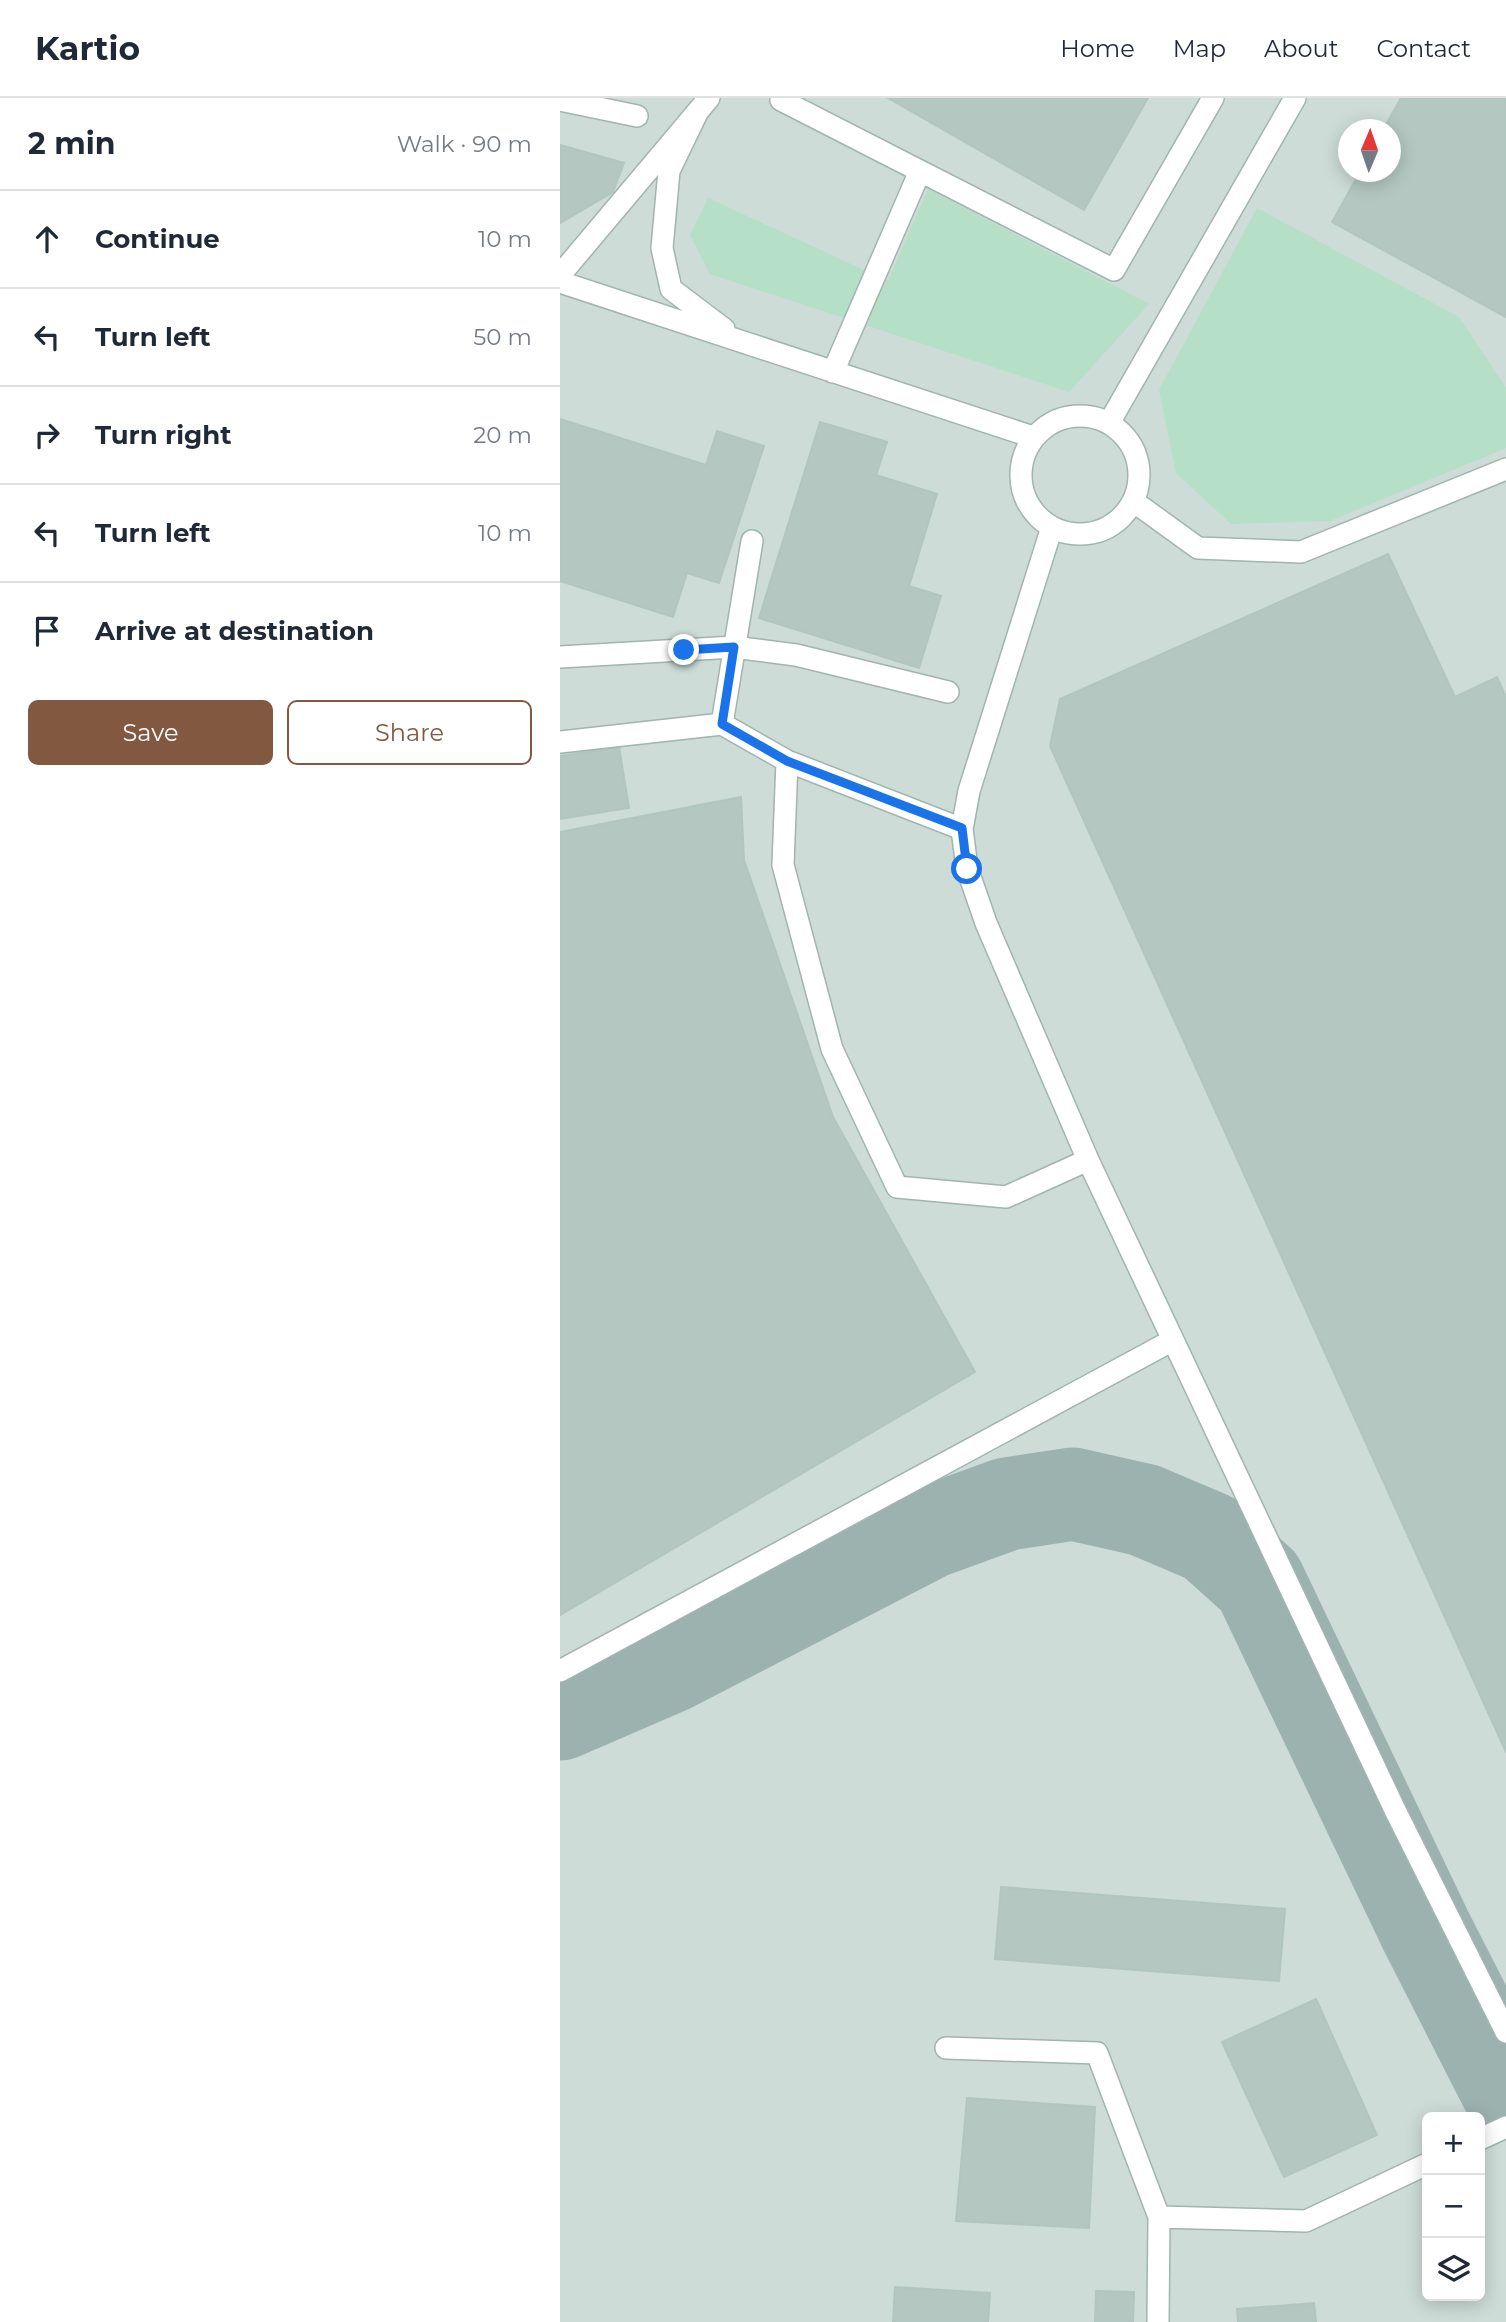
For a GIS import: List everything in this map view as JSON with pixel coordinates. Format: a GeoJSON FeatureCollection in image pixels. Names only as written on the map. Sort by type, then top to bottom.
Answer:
{"type":"FeatureCollection","features":[{"type":"Feature","properties":{"kind":"lane"},"geometry":{"type":"LineString","coordinates":[[781,100],[1114,270],[1213,98]]}},
{"type":"Feature","properties":{"kind":"lane"},"geometry":{"type":"LineString","coordinates":[[1110,423],[1295,98]]}},
{"type":"Feature","properties":{"kind":"lane"},"geometry":{"type":"LineString","coordinates":[[560,100],[637,116]]}},
{"type":"Feature","properties":{"kind":"lane"},"geometry":{"type":"LineString","coordinates":[[560,275],[703,106]]}},
{"type":"Feature","properties":{"kind":"lane"},"geometry":{"type":"LineString","coordinates":[[703,106],[669,171],[662,248],[671,289],[746,343]]}},
{"type":"Feature","properties":{"kind":"lane"},"geometry":{"type":"LineString","coordinates":[[833,372],[920,171]]}},
{"type":"Feature","properties":{"kind":"lane"},"geometry":{"type":"LineString","coordinates":[[560,282],[1033,437]]}},
{"type":"Feature","properties":{"kind":"lane"},"geometry":{"type":"LineString","coordinates":[[1069,416],[1090,416],[1110,423],[1126,438],[1137,457],[1139,479],[1133,501],[1119,520],[1098,531],[1075,534],[1052,527],[1038,517],[1027,503],[1021,487],[1020,470],[1024,452],[1033,437],[1049,424],[1069,416]]}},
{"type":"Feature","properties":{"kind":"lane"},"geometry":{"type":"LineString","coordinates":[[1133,501],[1198,548],[1301,552],[1506,469]]}},
{"type":"Feature","properties":{"kind":"lane"},"geometry":{"type":"LineString","coordinates":[[1052,527],[969,791],[962,828],[967,869],[986,923],[1088,1160],[1395,1810],[1506,2032]]}},
{"type":"Feature","properties":{"kind":"lane"},"geometry":{"type":"LineString","coordinates":[[722,724],[752,541]]}},
{"type":"Feature","properties":{"kind":"lane"},"geometry":{"type":"LineString","coordinates":[[560,657],[734,647],[796,655],[948,692]]}},
{"type":"Feature","properties":{"kind":"lane"},"geometry":{"type":"LineString","coordinates":[[560,742],[722,724],[787,761],[962,828]]}},
{"type":"Feature","properties":{"kind":"lane"},"geometry":{"type":"LineString","coordinates":[[787,761],[783,865],[832,1049],[897,1187],[1006,1197],[1088,1160]]}},
{"type":"Feature","properties":{"kind":"lane"},"geometry":{"type":"LineString","coordinates":[[560,1671],[1173,1340]]}},
{"type":"Feature","properties":{"kind":"lane"},"geometry":{"type":"LineString","coordinates":[[946,2048],[1097,2053],[1159,2217],[1158,2322]]}},
{"type":"Feature","properties":{"kind":"lane"},"geometry":{"type":"LineString","coordinates":[[1485,2137],[1506,2127]]}},
{"type":"Feature","properties":{"kind":"lane"},"geometry":{"type":"LineString","coordinates":[[1159,2217],[1306,2221],[1422,2166]]}},
{"type":"Feature","properties":{"kind":"shaded area"},"geometry":{"type":"Polygon","coordinates":[[[560,98],[1506,98],[1506,2322],[560,2322],[560,98]]]}},
{"type":"Feature","properties":{"kind":"green space"},"geometry":{"type":"Polygon","coordinates":[[[928,189],[1149,304],[1069,392],[710,274],[690,235],[708,198],[888,281],[928,189]]]}},
{"type":"Feature","properties":{"kind":"green space"},"geometry":{"type":"Polygon","coordinates":[[[1257,208],[1459,317],[1506,388],[1506,448],[1330,521],[1231,524],[1176,473],[1159,390],[1257,208]]]}},
{"type":"Feature","properties":{"kind":"building"},"geometry":{"type":"Polygon","coordinates":[[[888,98],[1148,98],[1084,210],[888,98]]]}},
{"type":"Feature","properties":{"kind":"building"},"geometry":{"type":"Polygon","coordinates":[[[1401,98],[1506,98],[1506,317],[1332,222],[1354,182],[1401,182],[1401,119],[1389,119],[1401,98]]]}},
{"type":"Feature","properties":{"kind":"building"},"geometry":{"type":"Polygon","coordinates":[[[560,145],[624,163],[613,192],[560,223],[560,145]]]}},
{"type":"Feature","properties":{"kind":"building"},"geometry":{"type":"Polygon","coordinates":[[[560,419],[706,465],[717,431],[764,446],[719,583],[687,573],[673,617],[560,581],[560,419]]]}},
{"type":"Feature","properties":{"kind":"building"},"geometry":{"type":"Polygon","coordinates":[[[820,422],[887,442],[876,475],[937,494],[909,586],[941,596],[919,668],[759,618],[820,422]]]}},
{"type":"Feature","properties":{"kind":"building"},"geometry":{"type":"Polygon","coordinates":[[[1388,554],[1455,697],[1497,677],[1506,697],[1506,1752],[1050,746],[1060,699],[1388,554]]]}},
{"type":"Feature","properties":{"kind":"building"},"geometry":{"type":"Polygon","coordinates":[[[619,747],[629,808],[560,819],[560,756],[619,747]]]}},
{"type":"Feature","properties":{"kind":"building"},"geometry":{"type":"Polygon","coordinates":[[[741,797],[744,860],[833,1117],[975,1372],[560,1615],[560,832],[741,797]]]}},
{"type":"Feature","properties":{"kind":"building"},"geometry":{"type":"Polygon","coordinates":[[[1001,1887],[1285,1909],[1279,1981],[995,1959],[1001,1887]]]}},
{"type":"Feature","properties":{"kind":"building"},"geometry":{"type":"Polygon","coordinates":[[[1316,1999],[1377,2135],[1284,2177],[1222,2042],[1316,1999]]]}},
{"type":"Feature","properties":{"kind":"building"},"geometry":{"type":"Polygon","coordinates":[[[967,2098],[1095,2107],[1089,2228],[956,2221],[967,2098]]]}},
{"type":"Feature","properties":{"kind":"building"},"geometry":{"type":"Polygon","coordinates":[[[895,2287],[990,2293],[988,2322],[893,2322],[895,2287]]]}},
{"type":"Feature","properties":{"kind":"building"},"geometry":{"type":"Polygon","coordinates":[[[1096,2291],[1134,2292],[1133,2322],[1095,2322],[1096,2291]]]}},
{"type":"Feature","properties":{"kind":"building"},"geometry":{"type":"Polygon","coordinates":[[[1314,2303],[1316,2322],[1238,2322],[1237,2309],[1314,2303]]]}},
{"type":"Feature","properties":{"kind":"taxiway"},"geometry":{"type":"LineString","coordinates":[[560,1714],[671,1666],[930,1532],[1007,1504],[1073,1494],[1144,1510],[1210,1538],[1259,1582],[1426,1931],[1506,2088]]}},
{"type":"Feature","properties":{"kind":"route"},"geometry":{"type":"LineString","coordinates":[[684,650],[734,647],[722,724],[787,761],[962,828],[967,869]]}}]}
